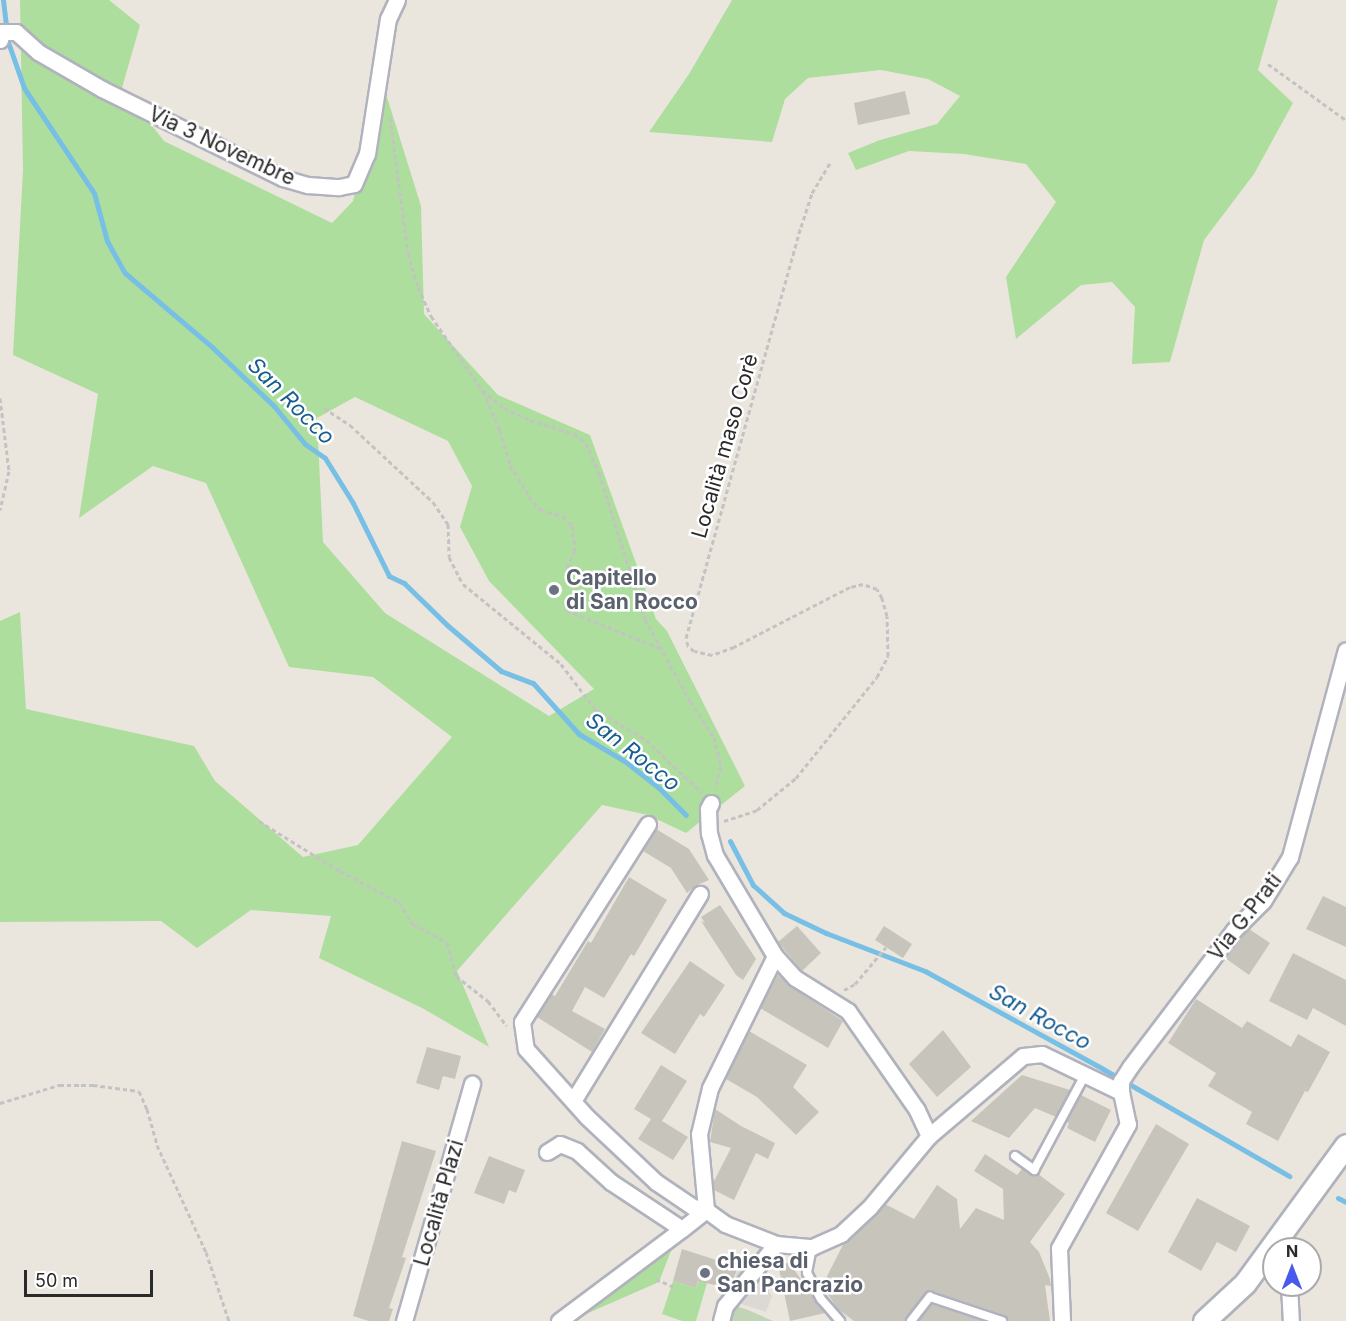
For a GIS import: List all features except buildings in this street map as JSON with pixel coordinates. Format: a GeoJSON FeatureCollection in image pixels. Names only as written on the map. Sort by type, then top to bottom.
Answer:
{"type":"FeatureCollection","features":[{"type":"Feature","properties":{"kind":"main road"},"geometry":{"type":"LineString","coordinates":[[1287,1237],[1346,1146]]}},
{"type":"Feature","properties":{"kind":"main road"},"geometry":{"type":"LineString","coordinates":[[1204,1321],[1262,1265]]}},
{"type":"Feature","properties":{"kind":"street","name":"Via 3 Novembre"},"geometry":{"type":"LineString","coordinates":[[7,34],[102,88],[283,178],[308,185],[339,187],[354,184],[367,154],[387,19],[397,0]]}},
{"type":"Feature","properties":{"kind":"street","name":"Via G.Prati"},"geometry":{"type":"LineString","coordinates":[[1121,1087],[1130,1067],[1234,930],[1263,901],[1290,857],[1346,650]]}},
{"type":"Feature","properties":{"kind":"street"},"geometry":{"type":"LineString","coordinates":[[711,803],[708,809],[709,826],[715,855],[775,956],[795,978],[848,1011],[917,1110],[929,1136]]}},
{"type":"Feature","properties":{"kind":"street"},"geometry":{"type":"LineString","coordinates":[[648,824],[522,1022],[526,1049],[573,1101],[656,1182],[690,1206],[706,1210],[725,1224],[776,1244],[812,1247],[841,1234],[869,1208],[929,1136],[1023,1056],[1042,1054],[1085,1075],[1121,1087],[1128,1124],[1059,1248],[1062,1321]]}},
{"type":"Feature","properties":{"kind":"street"},"geometry":{"type":"LineString","coordinates":[[573,1101],[700,894]]}},
{"type":"Feature","properties":{"kind":"street"},"geometry":{"type":"LineString","coordinates":[[706,1210],[699,1134],[710,1088],[775,956]]}},
{"type":"Feature","properties":{"kind":"street","name":"Località Plazi"},"geometry":{"type":"LineString","coordinates":[[404,1321],[472,1084]]}},
{"type":"Feature","properties":{"kind":"street"},"geometry":{"type":"LineString","coordinates":[[547,1152],[560,1144],[577,1151],[611,1182],[682,1229]]}},
{"type":"Feature","properties":{"kind":"street"},"geometry":{"type":"LineString","coordinates":[[559,1321],[706,1210]]}},
{"type":"Feature","properties":{"kind":"street"},"geometry":{"type":"LineString","coordinates":[[721,1321],[725,1306],[776,1244]]}},
{"type":"Feature","properties":{"kind":"street"},"geometry":{"type":"LineString","coordinates":[[1289,1297],[1291,1321]]}},
{"type":"Feature","properties":{"kind":"lane"},"geometry":{"type":"LineString","coordinates":[[1015,1156],[1034,1170],[1085,1075]]}},
{"type":"Feature","properties":{"kind":"lane"},"geometry":{"type":"LineString","coordinates":[[812,1247],[807,1273],[821,1299],[840,1321]]}},
{"type":"Feature","properties":{"kind":"lane"},"geometry":{"type":"LineString","coordinates":[[911,1321],[930,1297],[1002,1321]]}},
{"type":"Feature","properties":{"kind":"path"},"geometry":{"type":"LineString","coordinates":[[1268,64],[1346,120]]}},
{"type":"Feature","properties":{"kind":"path"},"geometry":{"type":"LineString","coordinates":[[390,111],[408,253],[418,287],[431,316],[482,390],[500,430],[510,465],[529,496],[540,510],[563,516],[573,525],[575,550],[567,568],[576,592],[565,602],[566,609],[662,649]]}},
{"type":"Feature","properties":{"kind":"path","name":"Località maso Corè"},"geometry":{"type":"LineString","coordinates":[[709,826],[757,810],[796,778],[878,677],[888,656],[886,616],[882,598],[877,589],[863,584],[850,587],[734,647],[712,655],[693,651],[688,646],[686,638],[801,227],[812,193],[831,161]]}},
{"type":"Feature","properties":{"kind":"path"},"geometry":{"type":"LineString","coordinates":[[324,408],[350,425],[433,502],[448,524],[449,557],[464,584],[561,664],[595,709],[646,740],[711,803],[721,766],[714,737],[645,619],[599,473],[586,443],[574,434],[530,420],[504,408],[482,390]]}},
{"type":"Feature","properties":{"kind":"path"},"geometry":{"type":"LineString","coordinates":[[0,398],[9,471],[0,510]]}},
{"type":"Feature","properties":{"kind":"path"},"geometry":{"type":"LineString","coordinates":[[259,821],[340,871],[390,896],[399,902],[413,924],[447,942],[456,976],[473,992],[488,1001],[526,1049]]}},
{"type":"Feature","properties":{"kind":"path"},"geometry":{"type":"LineString","coordinates":[[829,998],[855,984],[886,947]]}},
{"type":"Feature","properties":{"kind":"path"},"geometry":{"type":"LineString","coordinates":[[0,1103],[59,1084],[93,1084],[139,1091],[147,1109],[157,1145],[206,1252],[229,1321]]}},
{"type":"Feature","properties":{"kind":"path"},"geometry":{"type":"LineString","coordinates":[[656,1279],[674,1287]]}},
{"type":"Feature","properties":{"kind":"green space"},"geometry":{"type":"Polygon","coordinates":[[[20,0],[109,0],[140,25],[122,88],[164,141],[332,223],[353,201],[382,81],[421,206],[424,314],[498,395],[590,435],[656,619],[667,631],[745,786],[686,833],[648,815],[602,805],[457,971],[489,1047],[424,1009],[319,958],[331,916],[251,910],[197,948],[161,921],[0,922],[0,621],[20,612],[26,709],[194,746],[215,781],[303,857],[358,845],[452,737],[373,677],[289,667],[206,483],[153,466],[79,518],[98,394],[13,355],[23,170],[20,0]],[[355,397],[317,418],[323,542],[385,613],[549,716],[594,689],[489,581],[460,527],[472,486],[448,441],[355,397]]]}},
{"type":"Feature","properties":{"kind":"green space"},"geometry":{"type":"Polygon","coordinates":[[[732,0],[1278,0],[1258,70],[1293,103],[1254,174],[1204,240],[1170,362],[1132,364],[1135,307],[1112,282],[1081,285],[1016,339],[1006,277],[1056,202],[1026,164],[964,154],[909,151],[856,170],[848,153],[880,140],[937,124],[960,96],[928,79],[881,70],[808,78],[785,99],[772,142],[649,132],[689,74],[732,0]]]}},
{"type":"Feature","properties":{"kind":"green space"},"geometry":{"type":"Polygon","coordinates":[[[674,1243],[659,1282],[570,1321],[674,1243]]]}},
{"type":"Feature","properties":{"kind":"green space"},"geometry":{"type":"Polygon","coordinates":[[[699,1280],[707,1283],[696,1321],[682,1321],[662,1314],[673,1281],[696,1288],[699,1280]]]}},
{"type":"Feature","properties":{"kind":"green space"},"geometry":{"type":"Polygon","coordinates":[[[733,1305],[748,1310],[773,1321],[727,1321],[733,1305]]]}},
{"type":"Feature","properties":{"kind":"shaded area"},"geometry":{"type":"Polygon","coordinates":[[[738,1267],[768,1277],[766,1286],[772,1296],[766,1312],[729,1300],[738,1267]]]}},
{"type":"Feature","properties":{"kind":"waterway","name":"San Rocco"},"geometry":{"type":"LineString","coordinates":[[3,0],[8,42],[24,88],[94,193],[107,241],[125,273],[213,348],[274,406],[305,444],[325,458],[353,503],[389,576],[404,583],[447,625],[501,671],[533,683],[579,734],[626,762],[659,788],[686,815]]}},
{"type":"Feature","properties":{"kind":"waterway","name":"San Rocco"},"geometry":{"type":"LineString","coordinates":[[730,841],[753,885],[784,913],[826,933],[925,971],[1103,1069],[1289,1176]]}},
{"type":"Feature","properties":{"kind":"waterway"},"geometry":{"type":"LineString","coordinates":[[1338,1198],[1346,1202]]}},
{"type":"Feature","properties":{"kind":"place","name":"Capitello di San Rocco"},"geometry":{"type":"Point","coordinates":[554,590]}},
{"type":"Feature","properties":{"kind":"place","name":"chiesa di San Pancrazio"},"geometry":{"type":"Point","coordinates":[705,1273]}}]}
